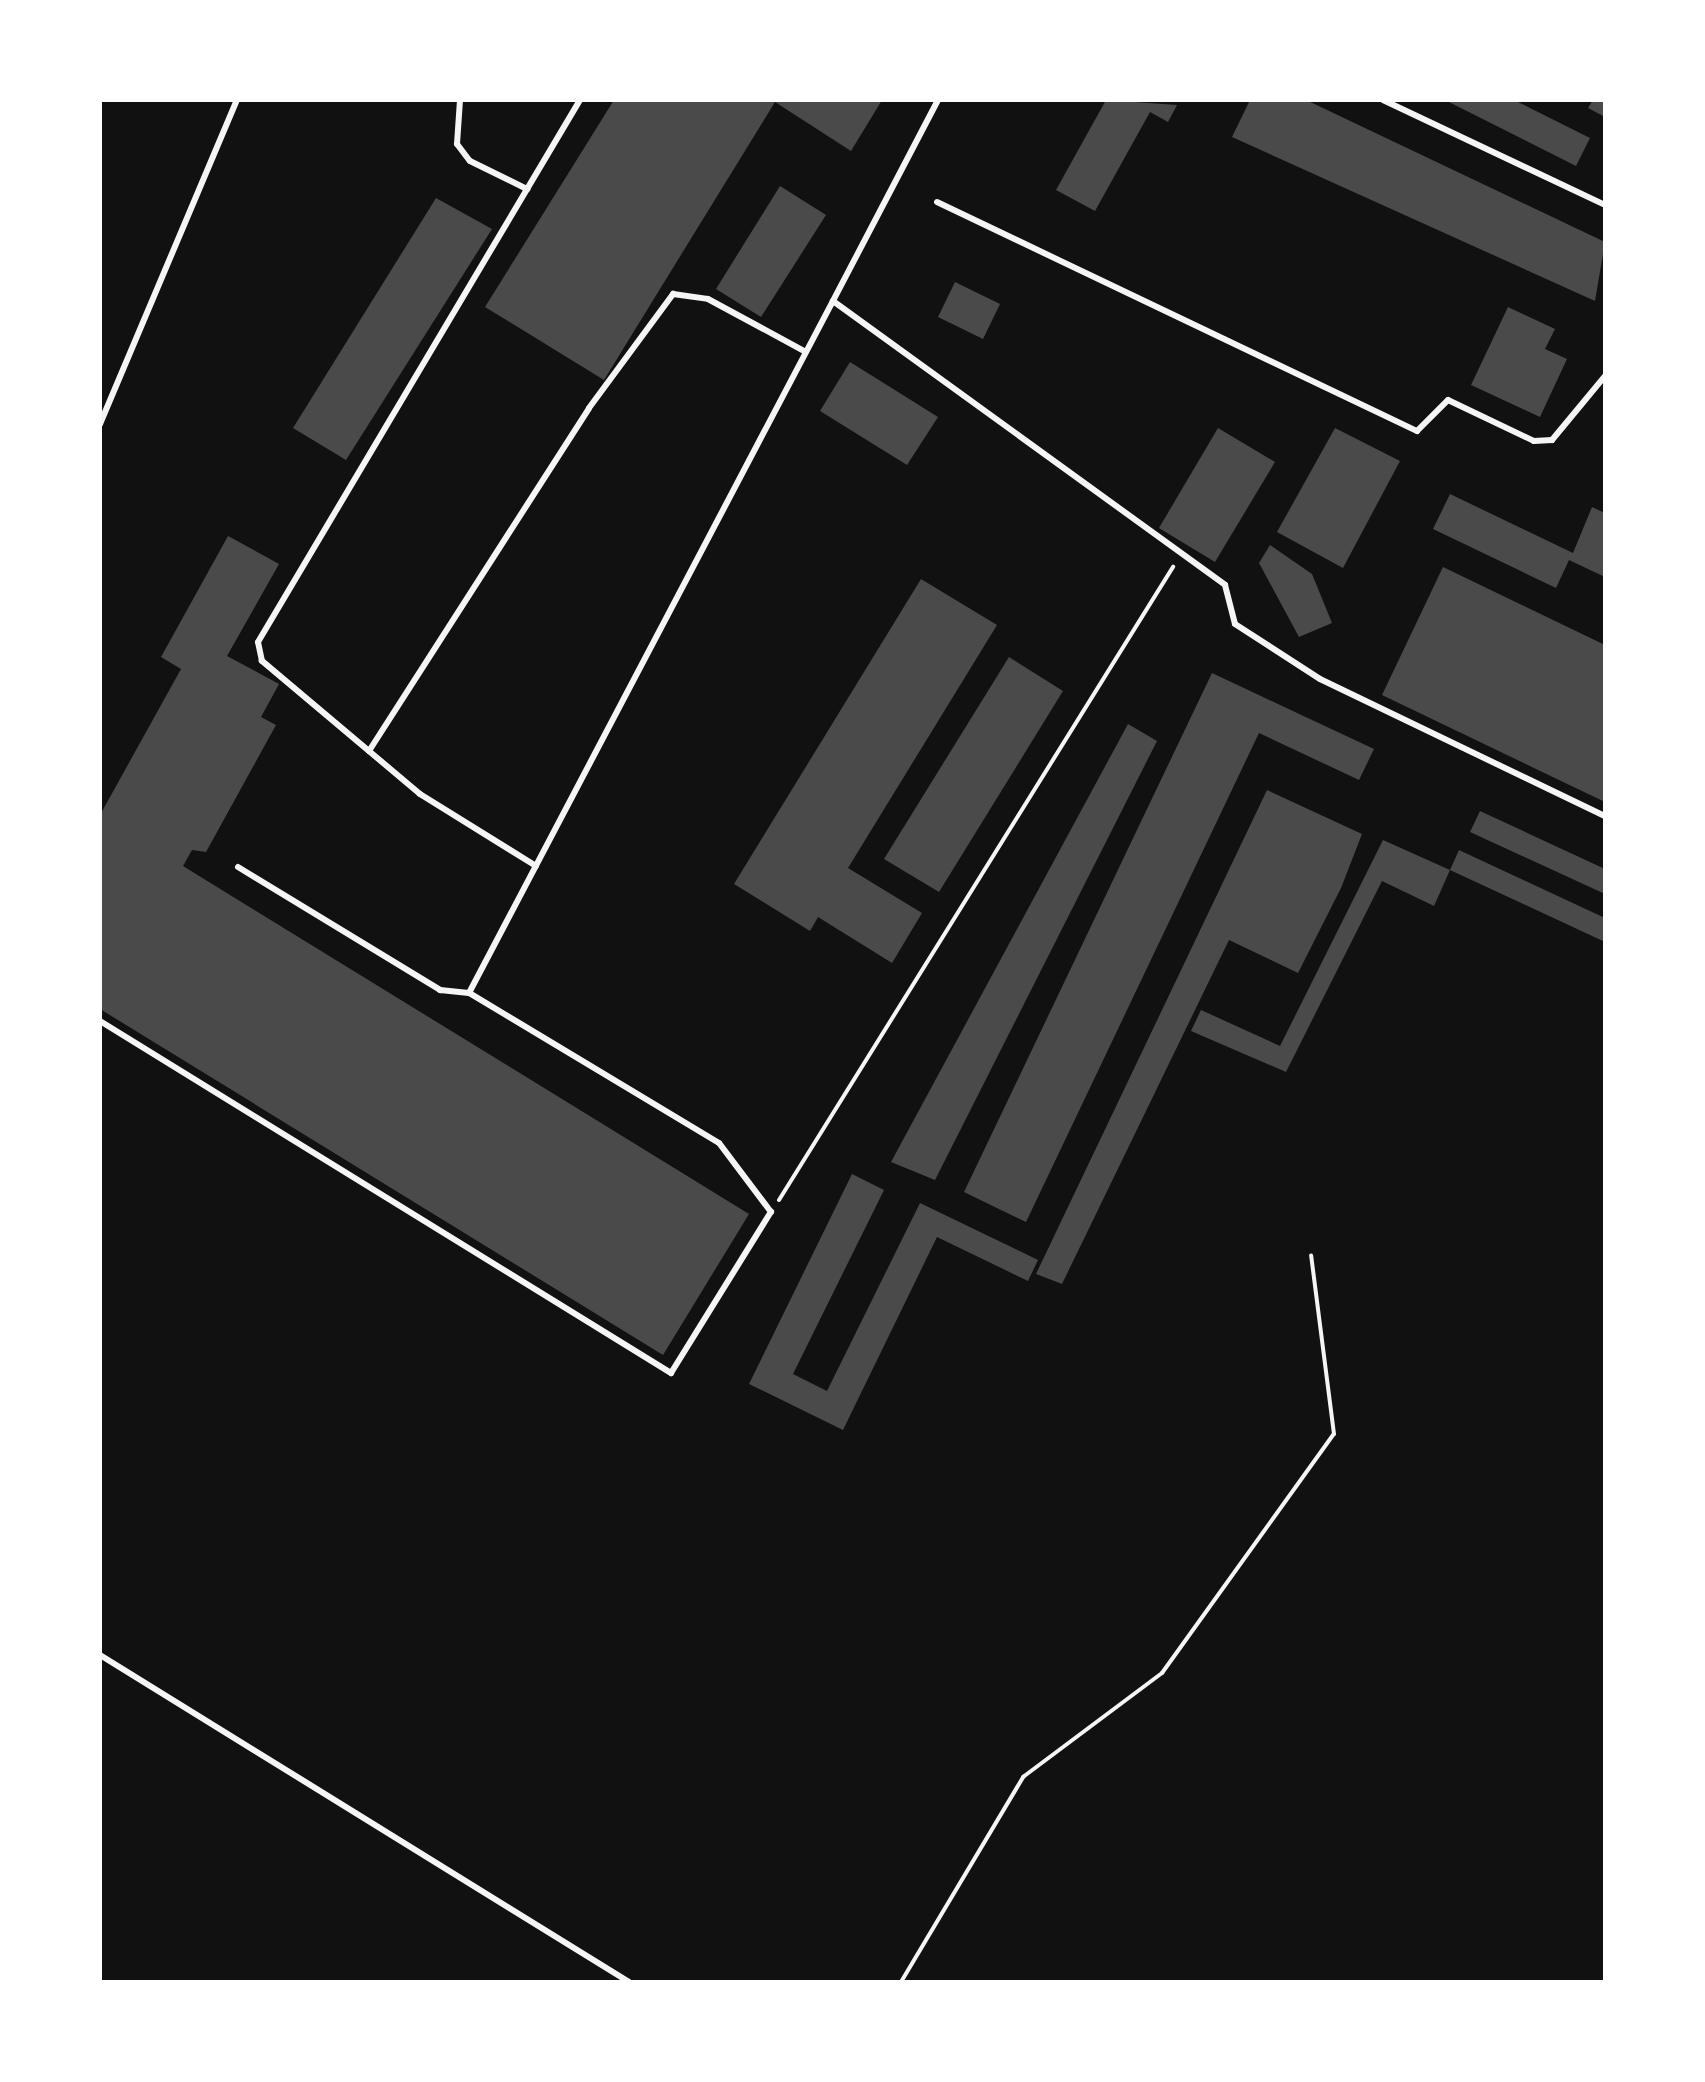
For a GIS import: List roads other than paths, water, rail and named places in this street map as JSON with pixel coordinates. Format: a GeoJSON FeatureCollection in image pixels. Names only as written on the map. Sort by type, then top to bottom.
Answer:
{"type":"FeatureCollection","features":[{"type":"Feature","properties":{"kind":"lane"},"geometry":{"type":"LineString","coordinates":[[100,424],[237,100]]}},
{"type":"Feature","properties":{"kind":"lane"},"geometry":{"type":"LineString","coordinates":[[460,100],[456,144],[470,162],[527,189]]}},
{"type":"Feature","properties":{"kind":"lane"},"geometry":{"type":"LineString","coordinates":[[536,866],[369,751],[262,661],[258,642],[580,100]]}},
{"type":"Feature","properties":{"kind":"lane"},"geometry":{"type":"LineString","coordinates":[[469,993],[938,100]]}},
{"type":"Feature","properties":{"kind":"lane"},"geometry":{"type":"LineString","coordinates":[[1383,100],[1605,205]]}},
{"type":"Feature","properties":{"kind":"lane"},"geometry":{"type":"LineString","coordinates":[[937,202],[1417,432],[1448,400],[1534,441],[1552,440],[1605,376]]}},
{"type":"Feature","properties":{"kind":"lane"},"geometry":{"type":"LineString","coordinates":[[369,751],[589,408],[673,294],[708,299],[806,352]]}},
{"type":"Feature","properties":{"kind":"lane"},"geometry":{"type":"LineString","coordinates":[[833,301],[1225,585],[1234,624],[1320,678],[1605,816]]}},
{"type":"Feature","properties":{"kind":"lane"},"geometry":{"type":"LineString","coordinates":[[100,1021],[671,1373],[771,1212],[719,1143],[469,993],[440,990],[238,867]]}},
{"type":"Feature","properties":{"kind":"lane"},"geometry":{"type":"LineString","coordinates":[[100,1655],[628,1982]]}}]}
